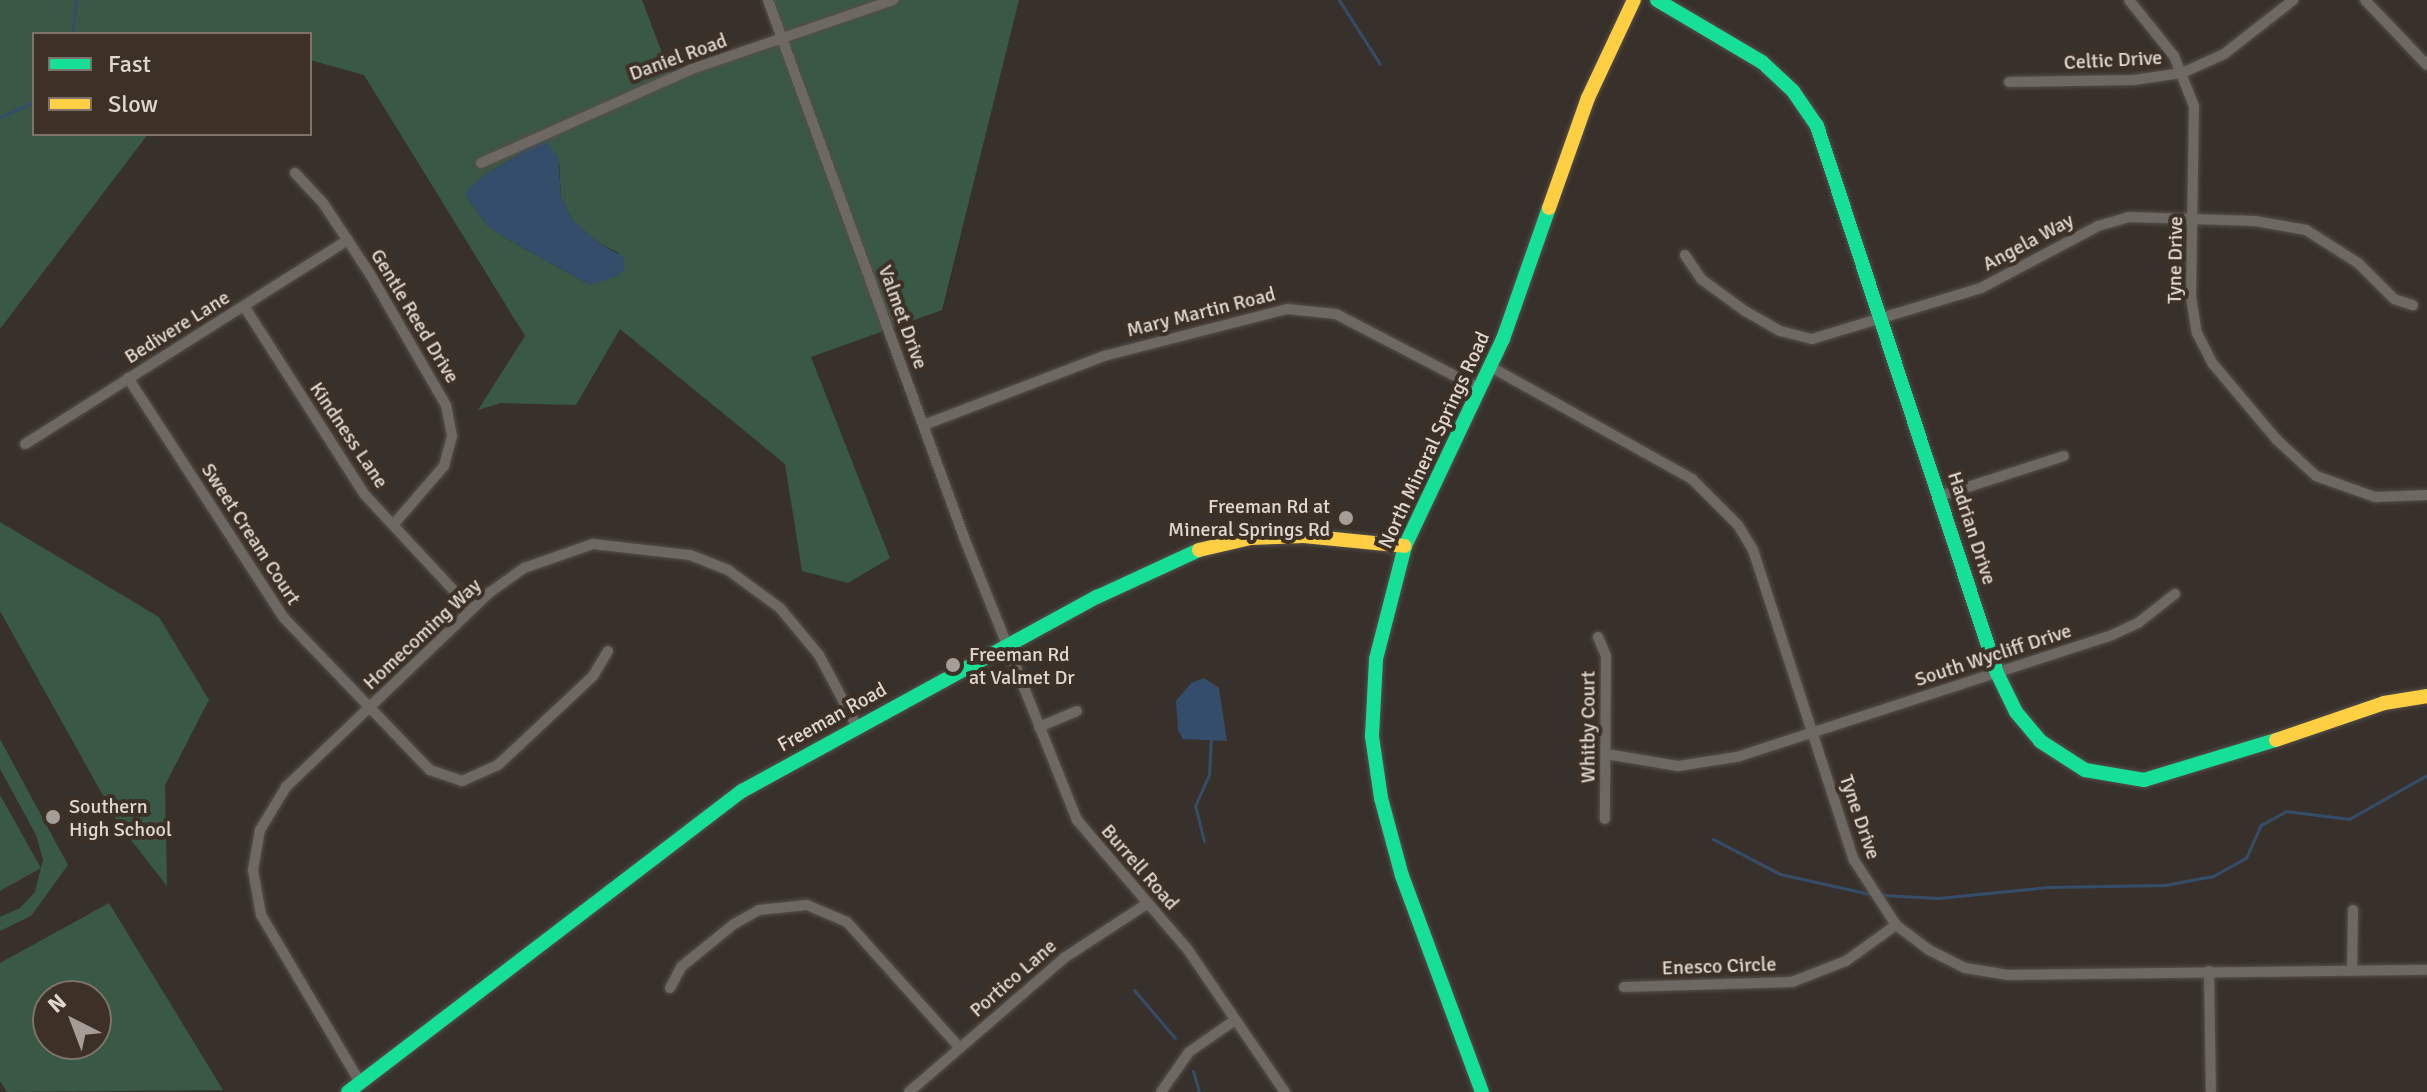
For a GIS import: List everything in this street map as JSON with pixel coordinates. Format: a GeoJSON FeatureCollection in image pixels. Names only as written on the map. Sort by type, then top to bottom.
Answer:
{"type":"FeatureCollection","features":[{"type":"Feature","properties":{"kind":"street","name":"Valmet Drive"},"geometry":{"type":"LineString","coordinates":[[768,0],[1007,644]]}},
{"type":"Feature","properties":{"kind":"street","name":"Daniel Road"},"geometry":{"type":"LineString","coordinates":[[481,163],[611,101],[894,0]]}},
{"type":"Feature","properties":{"kind":"street","name":"North Mineral Springs Road"},"geometry":{"type":"LineString","coordinates":[[1482,1092],[1402,876],[1376,774],[1372,736],[1376,659],[1405,546],[1491,367],[1588,98],[1634,0]]}},
{"type":"Feature","properties":{"kind":"street","name":"Hadrian Drive"},"geometry":{"type":"LineString","coordinates":[[1657,0],[1762,62],[1803,104],[1827,151],[1997,673],[2016,712],[2050,749],[2085,770],[2130,780],[2174,775],[2384,703],[2427,696]]}},
{"type":"Feature","properties":{"kind":"street","name":"Tyne Drive"},"geometry":{"type":"LineString","coordinates":[[2129,0],[2182,73],[2196,122],[2193,316],[2206,352],[2232,390],[2296,461],[2326,481],[2375,497],[2427,495]]}},
{"type":"Feature","properties":{"kind":"street","name":"Celtic Drive"},"geometry":{"type":"LineString","coordinates":[[2009,82],[2134,80],[2182,73],[2224,54],[2293,0]]}},
{"type":"Feature","properties":{"kind":"street"},"geometry":{"type":"LineString","coordinates":[[2365,0],[2427,65]]}},
{"type":"Feature","properties":{"kind":"street","name":"Gentle Reed Drive"},"geometry":{"type":"LineString","coordinates":[[295,173],[348,240],[437,382],[452,436],[444,466],[427,491],[393,525]]}},
{"type":"Feature","properties":{"kind":"street","name":"Angela Way"},"geometry":{"type":"LineString","coordinates":[[1685,255],[1701,279],[1745,311],[1789,333],[1821,338],[2006,277],[2109,222],[2194,217],[2306,230],[2358,263],[2394,299],[2413,305]]}},
{"type":"Feature","properties":{"kind":"street","name":"Bedivere Lane"},"geometry":{"type":"LineString","coordinates":[[25,444],[348,240]]}},
{"type":"Feature","properties":{"kind":"street","name":"Kindness Lane"},"geometry":{"type":"LineString","coordinates":[[244,306],[365,495],[471,609]]}},
{"type":"Feature","properties":{"kind":"street","name":"Mary Martin Road"},"geometry":{"type":"LineString","coordinates":[[924,425],[1104,356],[1287,309],[1336,314],[1480,389]]}},
{"type":"Feature","properties":{"kind":"street","name":"Tyne Drive"},"geometry":{"type":"LineString","coordinates":[[1491,367],[1692,479],[1727,510],[1753,550],[1854,860],[1896,925],[1942,958],[1986,973],[2427,970]]}},
{"type":"Feature","properties":{"kind":"street","name":"Sweet Cream Court"},"geometry":{"type":"LineString","coordinates":[[128,378],[255,579],[318,658],[430,770],[462,781],[478,777],[518,748],[593,676],[608,651]]}},
{"type":"Feature","properties":{"kind":"street"},"geometry":{"type":"LineString","coordinates":[[1940,496],[2064,456]]}},
{"type":"Feature","properties":{"kind":"street","name":"Freeman Road"},"geometry":{"type":"LineString","coordinates":[[354,1088],[686,829],[856,725],[1007,644],[1137,577],[1227,542],[1303,536],[1405,546]]}},
{"type":"Feature","properties":{"kind":"street","name":"Homecoming Way"},"geometry":{"type":"LineString","coordinates":[[354,1088],[261,915],[253,870],[268,811],[471,609],[524,568],[568,550],[593,544],[635,545],[690,555],[728,570],[780,608],[819,655],[856,725]]}},
{"type":"Feature","properties":{"kind":"street","name":"South Wycliff Drive"},"geometry":{"type":"LineString","coordinates":[[1606,754],[1697,765],[1813,732],[2126,629],[2175,594]]}},
{"type":"Feature","properties":{"kind":"street","name":"Whitby Court"},"geometry":{"type":"LineString","coordinates":[[1598,637],[1606,656],[1605,819]]}},
{"type":"Feature","properties":{"kind":"street","name":"Burrell Road"},"geometry":{"type":"LineString","coordinates":[[1007,644],[1077,820],[1148,903],[1285,1092]]}},
{"type":"Feature","properties":{"kind":"street"},"geometry":{"type":"LineString","coordinates":[[1039,727],[1077,711]]}},
{"type":"Feature","properties":{"kind":"street","name":"Portico Lane"},"geometry":{"type":"LineString","coordinates":[[909,1092],[1064,958],[1148,903]]}},
{"type":"Feature","properties":{"kind":"street"},"geometry":{"type":"LineString","coordinates":[[670,988],[681,967],[734,924],[759,910],[807,905],[847,922],[960,1048]]}},
{"type":"Feature","properties":{"kind":"street"},"geometry":{"type":"LineString","coordinates":[[2352,970],[2353,910]]}},
{"type":"Feature","properties":{"kind":"street","name":"Enesco Circle"},"geometry":{"type":"LineString","coordinates":[[1624,987],[1792,982],[1846,961],[1896,925]]}},
{"type":"Feature","properties":{"kind":"street"},"geometry":{"type":"LineString","coordinates":[[2209,971],[2211,1092]]}},
{"type":"Feature","properties":{"kind":"street"},"geometry":{"type":"LineString","coordinates":[[1161,1092],[1189,1052],[1235,1020]]}},
{"type":"Feature","properties":{"kind":"green space"},"geometry":{"type":"Polygon","coordinates":[[[0,0],[642,0],[670,74],[778,37],[764,0],[1019,0],[942,310],[811,357],[890,558],[848,583],[802,571],[785,464],[620,329],[576,405],[501,403],[478,410],[525,336],[364,75],[312,61],[312,32],[32,32],[32,136],[146,136],[0,329],[0,0]],[[537,143],[482,177],[467,198],[488,226],[590,285],[619,253],[597,242],[572,219],[561,197],[559,162],[537,143]]]}},
{"type":"Feature","properties":{"kind":"green space"},"geometry":{"type":"Polygon","coordinates":[[[0,522],[159,617],[209,700],[165,785],[167,886],[120,826],[0,611],[0,522]]]}},
{"type":"Feature","properties":{"kind":"green space"},"geometry":{"type":"Polygon","coordinates":[[[0,739],[68,865],[31,916],[0,931],[0,917],[20,908],[35,892],[43,860],[36,835],[0,769],[0,739]]]}},
{"type":"Feature","properties":{"kind":"green space"},"geometry":{"type":"Polygon","coordinates":[[[0,795],[41,868],[0,891],[0,795]]]}},
{"type":"Feature","properties":{"kind":"green space"},"geometry":{"type":"Polygon","coordinates":[[[109,903],[223,1090],[7,1092],[0,1081],[0,963],[109,903]]]}},
{"type":"Feature","properties":{"kind":"water"},"geometry":{"type":"Polygon","coordinates":[[[537,143],[548,143],[558,157],[561,197],[572,219],[597,242],[624,257],[624,270],[615,277],[590,285],[488,226],[467,198],[466,192],[482,177],[537,143]]]}},
{"type":"Feature","properties":{"kind":"water"},"geometry":{"type":"Polygon","coordinates":[[[1204,678],[1219,688],[1227,741],[1183,739],[1178,730],[1176,701],[1191,683],[1204,678]]]}},
{"type":"Feature","properties":{"kind":"waterway"},"geometry":{"type":"LineString","coordinates":[[72,32],[76,0]]}},
{"type":"Feature","properties":{"kind":"waterway"},"geometry":{"type":"LineString","coordinates":[[1339,0],[1380,64]]}},
{"type":"Feature","properties":{"kind":"waterway"},"geometry":{"type":"LineString","coordinates":[[0,117],[32,103]]}},
{"type":"Feature","properties":{"kind":"waterway"},"geometry":{"type":"LineString","coordinates":[[1204,841],[1195,806],[1209,775],[1211,739]]}},
{"type":"Feature","properties":{"kind":"waterway"},"geometry":{"type":"LineString","coordinates":[[1881,895],[1938,898],[2049,887],[2165,885],[2213,876],[2246,858],[2261,825],[2286,811],[2349,819],[2427,775]]}},
{"type":"Feature","properties":{"kind":"waterway"},"geometry":{"type":"LineString","coordinates":[[1713,839],[1780,874],[1870,894]]}},
{"type":"Feature","properties":{"kind":"waterway"},"geometry":{"type":"LineString","coordinates":[[1134,990],[1175,1038]]}},
{"type":"Feature","properties":{"kind":"waterway"},"geometry":{"type":"LineString","coordinates":[[1193,1071],[1199,1092]]}},
{"type":"Feature","properties":{"kind":"traffic: fast"},"geometry":{"type":"LineString","coordinates":[[1657,0],[1762,62],[1793,91],[1817,126],[1997,673],[2016,712],[2040,741],[2085,770],[2144,780],[2276,740]]}},
{"type":"Feature","properties":{"kind":"traffic: fast"},"geometry":{"type":"LineString","coordinates":[[1482,1092],[1402,876],[1381,798],[1372,736],[1376,659],[1405,546],[1503,339],[1549,208]]}},
{"type":"Feature","properties":{"kind":"traffic: fast"},"geometry":{"type":"LineString","coordinates":[[348,1092],[742,791],[1097,597],[1199,550]]}},
{"type":"Feature","properties":{"kind":"traffic: slow"},"geometry":{"type":"LineString","coordinates":[[1549,208],[1588,98],[1634,0]]}},
{"type":"Feature","properties":{"kind":"traffic: slow"},"geometry":{"type":"LineString","coordinates":[[1199,550],[1250,538],[1303,536],[1405,546]]}},
{"type":"Feature","properties":{"kind":"traffic: slow"},"geometry":{"type":"LineString","coordinates":[[2276,740],[2384,703],[2427,696]]}},
{"type":"Feature","properties":{"kind":"place","name":"Freeman Rd at Mineral Springs Rd"},"geometry":{"type":"Point","coordinates":[1346,518]}},
{"type":"Feature","properties":{"kind":"place","name":"Freeman Rd at Valmet Dr"},"geometry":{"type":"Point","coordinates":[953,665]}},
{"type":"Feature","properties":{"kind":"place","name":"Southern High School"},"geometry":{"type":"Point","coordinates":[53,817]}}]}
